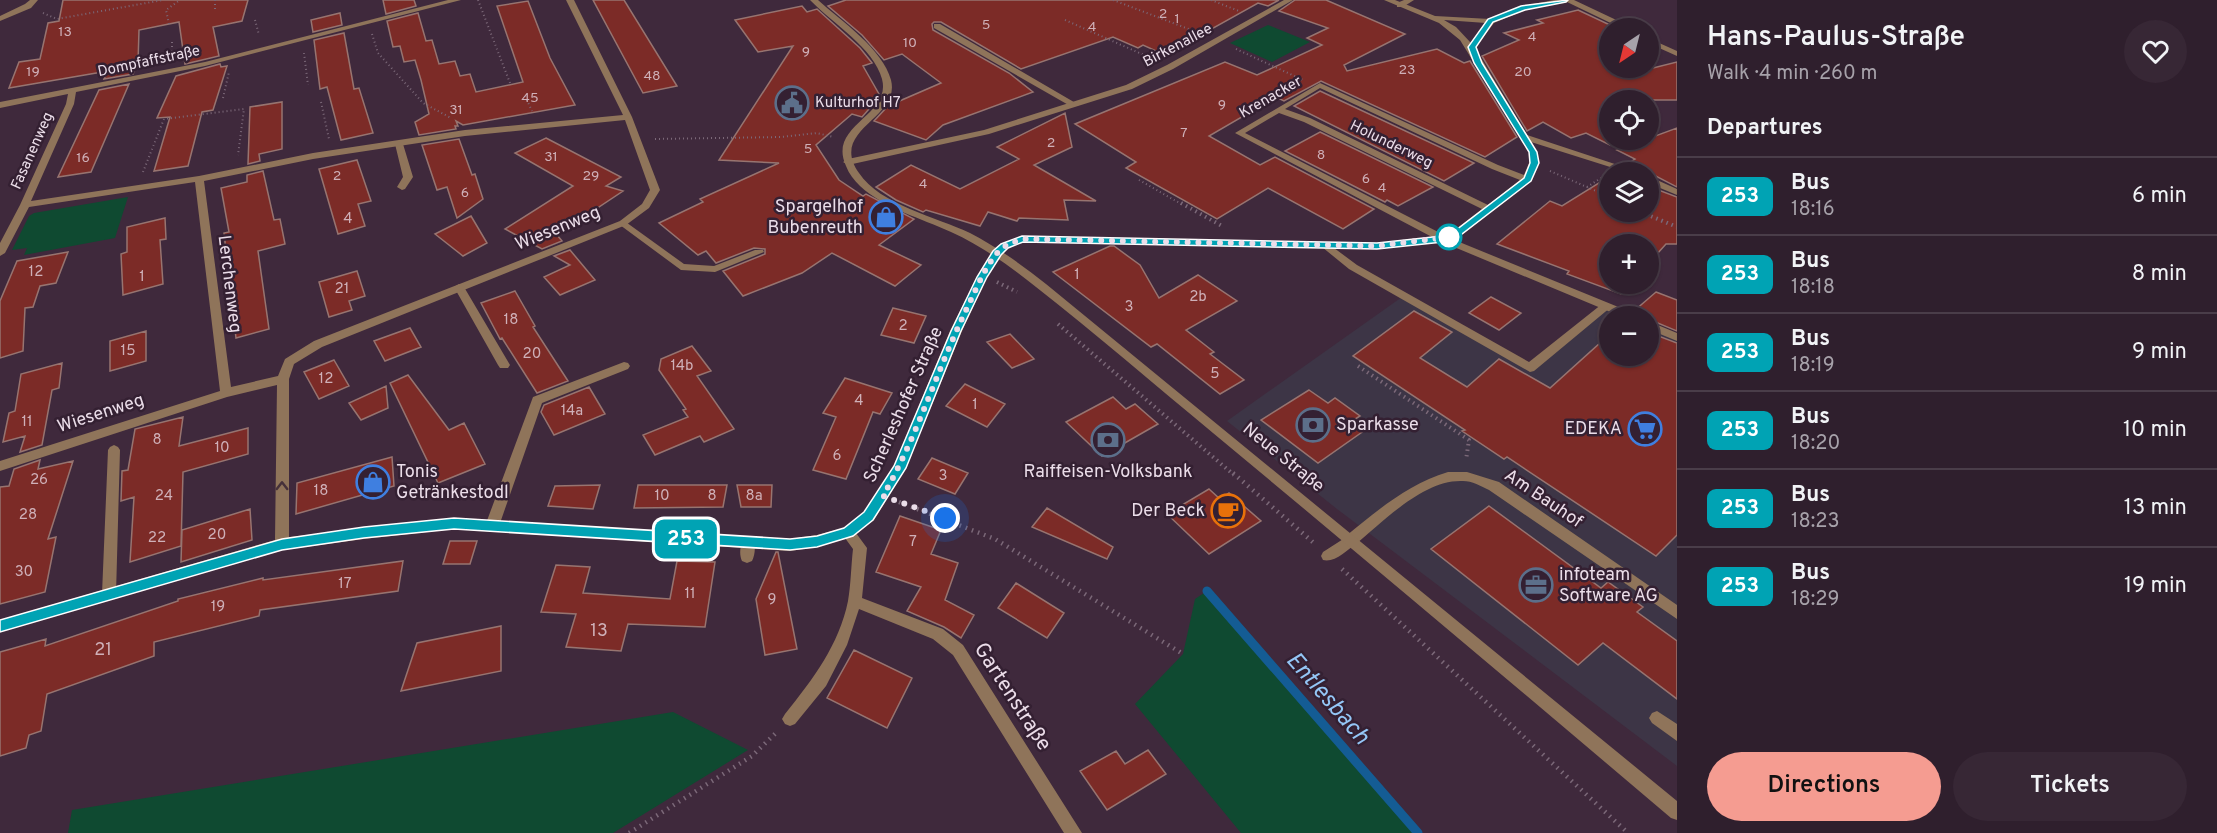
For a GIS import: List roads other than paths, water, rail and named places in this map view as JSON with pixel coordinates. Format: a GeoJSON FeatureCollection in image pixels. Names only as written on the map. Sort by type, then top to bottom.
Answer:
{"type":"FeatureCollection","features":[{"type":"Feature","properties":{"kind":"street","name":"Dompfaffstraße"},"geometry":{"type":"LineString","coordinates":[[0,105],[72,92],[303,41],[457,0]]}},
{"type":"Feature","properties":{"kind":"street","name":"Wiesenweg"},"geometry":{"type":"LineString","coordinates":[[0,466],[226,393],[283,379],[289,362],[318,344],[459,287],[572,245],[623,223],[646,206],[655,190],[637,141],[628,117],[570,0]]}},
{"type":"Feature","properties":{"kind":"street"},"geometry":{"type":"LineString","coordinates":[[814,0],[870,53],[888,82],[887,93],[881,105],[848,139],[845,148],[848,162]]}},
{"type":"Feature","properties":{"kind":"street","name":"Birkenallee"},"geometry":{"type":"LineString","coordinates":[[848,162],[986,132],[1129,87],[1170,67],[1289,0]]}},
{"type":"Feature","properties":{"kind":"street"},"geometry":{"type":"LineString","coordinates":[[997,253],[1005,246],[1022,239],[1377,246],[1443,239],[1455,235],[1527,179],[1534,164],[1533,152],[1478,63],[1472,47],[1454,30],[1432,16],[1388,0]]}},
{"type":"Feature","properties":{"kind":"street"},"geometry":{"type":"LineString","coordinates":[[1400,5],[1410,0]]}},
{"type":"Feature","properties":{"kind":"street"},"geometry":{"type":"LineString","coordinates":[[1432,16],[1491,21],[1524,8],[1567,0],[1605,18]]}},
{"type":"Feature","properties":{"kind":"street"},"geometry":{"type":"LineString","coordinates":[[14,1],[31,3]]}},
{"type":"Feature","properties":{"kind":"street"},"geometry":{"type":"LineString","coordinates":[[0,19],[31,3]]}},
{"type":"Feature","properties":{"kind":"street"},"geometry":{"type":"LineString","coordinates":[[1472,47],[1491,21]]}},
{"type":"Feature","properties":{"kind":"street"},"geometry":{"type":"LineString","coordinates":[[937,26],[1075,105]]}},
{"type":"Feature","properties":{"kind":"street"},"geometry":{"type":"LineString","coordinates":[[1659,45],[1677,54]]}},
{"type":"Feature","properties":{"kind":"street","name":"Krenacker"},"geometry":{"type":"LineString","coordinates":[[1443,239],[1239,133],[1320,85],[1495,167],[1527,179]]}},
{"type":"Feature","properties":{"kind":"street","name":"Fasanenweg"},"geometry":{"type":"LineString","coordinates":[[0,253],[25,205],[70,104],[72,92]]}},
{"type":"Feature","properties":{"kind":"street","name":"Holunderweg"},"geometry":{"type":"LineString","coordinates":[[1280,110],[1307,120],[1489,209]]}},
{"type":"Feature","properties":{"kind":"street"},"geometry":{"type":"LineString","coordinates":[[25,205],[199,179],[332,153],[465,133],[628,117]]}},
{"type":"Feature","properties":{"kind":"street"},"geometry":{"type":"LineString","coordinates":[[1525,137],[1603,162]]}},
{"type":"Feature","properties":{"kind":"street"},"geometry":{"type":"LineString","coordinates":[[399,144],[408,177],[402,187]]}},
{"type":"Feature","properties":{"kind":"street","name":"Neue Straße"},"geometry":{"type":"LineString","coordinates":[[848,162],[861,183],[878,195],[966,235],[997,253],[1042,285],[1677,812]]}},
{"type":"Feature","properties":{"kind":"street","name":"Lerchenweg"},"geometry":{"type":"LineString","coordinates":[[199,179],[226,393]]}},
{"type":"Feature","properties":{"kind":"street"},"geometry":{"type":"LineString","coordinates":[[1659,184],[1677,192]]}},
{"type":"Feature","properties":{"kind":"street"},"geometry":{"type":"LineString","coordinates":[[623,223],[681,267],[715,269],[759,252]]}},
{"type":"Feature","properties":{"kind":"street"},"geometry":{"type":"LineString","coordinates":[[1443,239],[1604,306]]}},
{"type":"Feature","properties":{"kind":"street"},"geometry":{"type":"LineString","coordinates":[[1326,245],[1353,267],[1530,368],[1599,313]]}},
{"type":"Feature","properties":{"kind":"street","name":"Scherleshofer Straße"},"geometry":{"type":"LineString","coordinates":[[0,626],[282,544],[454,524],[492,525],[747,551],[817,541],[848,532],[869,516],[900,468],[956,331],[982,277],[997,253]]}},
{"type":"Feature","properties":{"kind":"street"},"geometry":{"type":"LineString","coordinates":[[459,287],[504,365]]}},
{"type":"Feature","properties":{"kind":"street"},"geometry":{"type":"LineString","coordinates":[[1659,330],[1677,337]]}},
{"type":"Feature","properties":{"kind":"street"},"geometry":{"type":"LineString","coordinates":[[492,525],[537,400],[624,366]]}},
{"type":"Feature","properties":{"kind":"street"},"geometry":{"type":"LineString","coordinates":[[282,544],[283,379]]}},
{"type":"Feature","properties":{"kind":"street"},"geometry":{"type":"LineString","coordinates":[[109,594],[114,450]]}},
{"type":"Feature","properties":{"kind":"street","name":"Am Bauhof"},"geometry":{"type":"LineString","coordinates":[[1328,556],[1419,488],[1444,477],[1464,476],[1494,486],[1677,613]]}},
{"type":"Feature","properties":{"kind":"street"},"geometry":{"type":"LineString","coordinates":[[790,719],[820,681],[840,645],[855,601],[860,548],[848,532]]}},
{"type":"Feature","properties":{"kind":"street","name":"Gartenstraße"},"geometry":{"type":"LineString","coordinates":[[855,601],[938,634],[958,650],[1074,833]]}},
{"type":"Feature","properties":{"kind":"street"},"geometry":{"type":"LineString","coordinates":[[1657,718],[1677,733]]}},
{"type":"Feature","properties":{"kind":"waterway","name":"Entlesbach"},"geometry":{"type":"LineString","coordinates":[[1207,591],[1418,833]]}},
{"type":"Feature","properties":{"kind":"place","name":"Kulturhof H7"},"geometry":{"type":"Point","coordinates":[792,103]}},
{"type":"Feature","properties":{"kind":"place","name":"Spargelhof Bubenreuth"},"geometry":{"type":"Point","coordinates":[886,217]}},
{"type":"Feature","properties":{"kind":"place","name":"Sparkasse"},"geometry":{"type":"Point","coordinates":[1313,425]}},
{"type":"Feature","properties":{"kind":"place","name":"EDEKA"},"geometry":{"type":"Point","coordinates":[1645,429]}},
{"type":"Feature","properties":{"kind":"place","name":"Raiffeisen-Volksbank"},"geometry":{"type":"Point","coordinates":[1108,440]}},
{"type":"Feature","properties":{"kind":"place","name":"Tonis Getränkestodl"},"geometry":{"type":"Point","coordinates":[373,482]}},
{"type":"Feature","properties":{"kind":"place","name":"Der Beck"},"geometry":{"type":"Point","coordinates":[1228,511]}},
{"type":"Feature","properties":{"kind":"place","name":"infoteam Software AG"},"geometry":{"type":"Point","coordinates":[1536,585]}}]}
